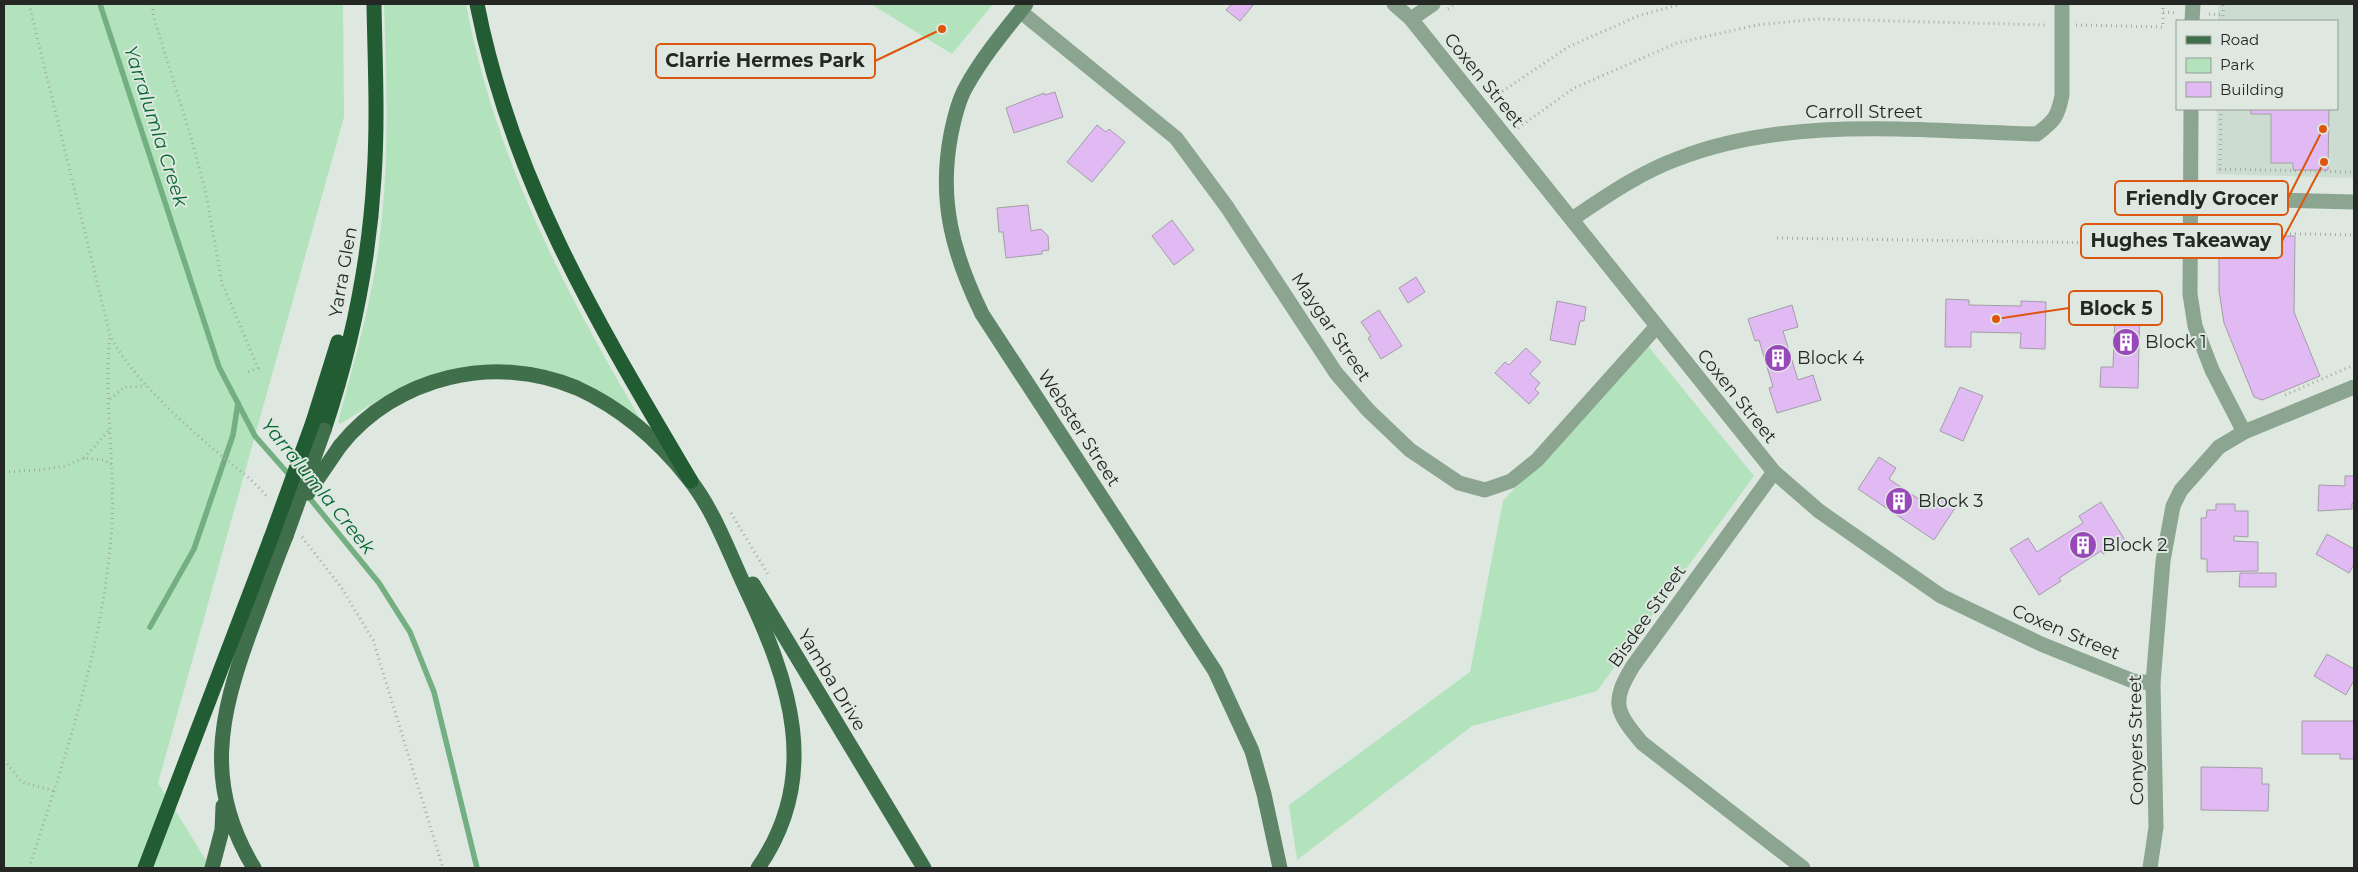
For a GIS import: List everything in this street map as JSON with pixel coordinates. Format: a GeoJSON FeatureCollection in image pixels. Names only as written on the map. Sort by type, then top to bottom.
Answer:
{"type":"FeatureCollection","features":[{"type":"Feature","properties":{"kind":"highway"},"geometry":{"type":"LineString","coordinates":[[145,868],[284,539],[318,426],[354,274],[372,131],[374,4]]}},
{"type":"Feature","properties":{"kind":"highway"},"geometry":{"type":"LineString","coordinates":[[478,4],[488,54],[510,128],[552,233],[592,312],[691,481]]}},
{"type":"Feature","properties":{"kind":"main road"},"geometry":{"type":"LineString","coordinates":[[212,868],[222,830],[224,795],[220,748],[227,701],[284,539],[308,493],[340,446],[368,417],[414,390],[451,377],[507,372],[558,382],[606,404],[643,431],[691,481],[709,510],[773,649],[787,691],[794,731],[794,768],[787,810],[770,850],[758,868]]}},
{"type":"Feature","properties":{"kind":"main road","name":"Yamba Drive"},"geometry":{"type":"LineString","coordinates":[[709,510],[924,868]]}},
{"type":"Feature","properties":{"kind":"main road"},"geometry":{"type":"LineString","coordinates":[[224,795],[239,841],[254,868]]}},
{"type":"Feature","properties":{"kind":"street","name":"Coxen Street"},"geometry":{"type":"LineString","coordinates":[[1394,4],[1411,19],[1774,472],[1819,511],[1941,596],[2041,644],[2133,681],[2153,683]]}},
{"type":"Feature","properties":{"kind":"street"},"geometry":{"type":"LineString","coordinates":[[1411,19],[1433,4]]}},
{"type":"Feature","properties":{"kind":"street","name":"Carroll Street"},"geometry":{"type":"LineString","coordinates":[[1572,220],[1626,184],[1676,159],[1719,145],[1775,133],[1825,129],[2037,134],[2055,120],[2060,108],[2062,95],[2062,4]]}},
{"type":"Feature","properties":{"kind":"street"},"geometry":{"type":"LineString","coordinates":[[2192,20],[2193,4]]}},
{"type":"Feature","properties":{"kind":"street","name":"Maygar Street"},"geometry":{"type":"LineString","coordinates":[[1023,8],[1176,138],[1227,207],[1336,374],[1368,410],[1410,450],[1459,483],[1485,490],[1511,482],[1537,460],[1657,326]]}},
{"type":"Feature","properties":{"kind":"street","name":"Webster Street"},"geometry":{"type":"LineString","coordinates":[[1023,8],[965,89],[954,123],[946,168],[946,195],[952,236],[964,275],[982,314],[1215,671],[1252,751],[1264,794],[1280,868]]}},
{"type":"Feature","properties":{"kind":"street"},"geometry":{"type":"LineString","coordinates":[[2191,110],[2190,294],[2195,326],[2212,370],[2244,432]]}},
{"type":"Feature","properties":{"kind":"street"},"geometry":{"type":"LineString","coordinates":[[2190,198],[2354,202]]}},
{"type":"Feature","properties":{"kind":"street","name":"Conyers Street"},"geometry":{"type":"LineString","coordinates":[[2150,868],[2156,827],[2153,683],[2163,561],[2173,506],[2181,490],[2219,447],[2244,432],[2354,387]]}},
{"type":"Feature","properties":{"kind":"street","name":"Bisdee Street"},"geometry":{"type":"LineString","coordinates":[[1774,472],[1633,666],[1619,689],[1619,706],[1627,725],[1642,743],[1803,868]]}},
{"type":"Feature","properties":{"kind":"path"},"geometry":{"type":"LineString","coordinates":[[29,4],[110,335],[116,349],[147,386],[210,446],[241,470],[274,504]]}},
{"type":"Feature","properties":{"kind":"path"},"geometry":{"type":"LineString","coordinates":[[152,4],[154,18],[192,141],[206,194],[222,283],[258,368],[248,372]]}},
{"type":"Feature","properties":{"kind":"path"},"geometry":{"type":"LineString","coordinates":[[1481,106],[1568,47],[1638,16],[1681,4]]}},
{"type":"Feature","properties":{"kind":"path"},"geometry":{"type":"LineString","coordinates":[[1506,137],[1574,88],[1677,43],[1757,25],[1817,20],[2163,27],[2163,4]]}},
{"type":"Feature","properties":{"kind":"path"},"geometry":{"type":"LineString","coordinates":[[2223,4],[2223,20]]}},
{"type":"Feature","properties":{"kind":"path"},"geometry":{"type":"LineString","coordinates":[[2221,110],[2220,169],[2354,172]]}},
{"type":"Feature","properties":{"kind":"path"},"geometry":{"type":"LineString","coordinates":[[1777,238],[2190,238],[2354,235]]}},
{"type":"Feature","properties":{"kind":"path"},"geometry":{"type":"LineString","coordinates":[[29,868],[82,696],[102,601],[111,539],[114,500],[108,377],[110,335]]}},
{"type":"Feature","properties":{"kind":"path"},"geometry":{"type":"LineString","coordinates":[[110,400],[124,387],[147,386]]}},
{"type":"Feature","properties":{"kind":"path"},"geometry":{"type":"LineString","coordinates":[[4,472],[66,466],[84,458],[110,430]]}},
{"type":"Feature","properties":{"kind":"path"},"geometry":{"type":"LineString","coordinates":[[84,458],[104,460],[112,465]]}},
{"type":"Feature","properties":{"kind":"path"},"geometry":{"type":"LineString","coordinates":[[284,539],[341,587],[372,640],[443,868]]}},
{"type":"Feature","properties":{"kind":"path"},"geometry":{"type":"LineString","coordinates":[[4,760],[22,782],[54,791]]}},
{"type":"Feature","properties":{"kind":"shaded area"},"geometry":{"type":"Polygon","coordinates":[[[2218,4],[2354,4],[2354,178],[2216,174],[2217,110],[2338,110],[2338,20],[2218,20],[2218,4]]]}},
{"type":"Feature","properties":{"kind":"green space"},"geometry":{"type":"Polygon","coordinates":[[[4,4],[343,4],[344,117],[158,783],[211,868],[4,868],[4,4]]]}},
{"type":"Feature","properties":{"kind":"green space"},"geometry":{"type":"Polygon","coordinates":[[[384,4],[466,4],[494,115],[513,168],[535,220],[584,320],[641,420],[557,377],[422,379],[391,392],[340,424],[338,422],[368,304],[376,264],[384,199],[386,69],[384,4]]]}},
{"type":"Feature","properties":{"kind":"green space"},"geometry":{"type":"Polygon","coordinates":[[[871,4],[993,4],[952,54],[871,4]]]}},
{"type":"Feature","properties":{"kind":"green space"},"geometry":{"type":"Polygon","coordinates":[[[1648,346],[1754,476],[1597,691],[1472,726],[1297,860],[1289,805],[1470,672],[1503,501],[1648,346]]]}},
{"type":"Feature","properties":{"kind":"building"},"geometry":{"type":"Polygon","coordinates":[[[1232,4],[1254,4],[1240,21],[1226,10],[1232,4]]]}},
{"type":"Feature","properties":{"kind":"building"},"geometry":{"type":"Polygon","coordinates":[[[1055,92],[1063,117],[1014,133],[1006,108],[1044,93],[1045,95],[1055,92]]]}},
{"type":"Feature","properties":{"kind":"building"},"geometry":{"type":"Polygon","coordinates":[[[2251,110],[2329,110],[2328,170],[2293,170],[2293,163],[2271,163],[2271,114],[2251,114],[2251,110]]]}},
{"type":"Feature","properties":{"kind":"building"},"geometry":{"type":"Polygon","coordinates":[[[1097,125],[1106,132],[1109,129],[1125,142],[1092,182],[1067,162],[1097,125]]]}},
{"type":"Feature","properties":{"kind":"building"},"geometry":{"type":"Polygon","coordinates":[[[1028,205],[1031,231],[1041,229],[1048,236],[1049,250],[1042,251],[1042,254],[1006,258],[1003,232],[999,232],[997,208],[1028,205]]]}},
{"type":"Feature","properties":{"kind":"building"},"geometry":{"type":"Polygon","coordinates":[[[1172,220],[1194,250],[1174,265],[1152,236],[1172,220]]]}},
{"type":"Feature","properties":{"kind":"building"},"geometry":{"type":"Polygon","coordinates":[[[2219,235],[2295,236],[2294,312],[2320,376],[2262,400],[2254,397],[2224,323],[2219,291],[2219,235]]]}},
{"type":"Feature","properties":{"kind":"building"},"geometry":{"type":"Polygon","coordinates":[[[1416,277],[1425,292],[1408,303],[1399,288],[1416,277]]]}},
{"type":"Feature","properties":{"kind":"building","name":"Block 1"},"geometry":{"type":"Polygon","coordinates":[[[2102,298],[2140,299],[2138,388],[2100,387],[2101,367],[2113,367],[2115,316],[2102,316],[2102,298]]]}},
{"type":"Feature","properties":{"kind":"building"},"geometry":{"type":"Polygon","coordinates":[[[1946,299],[1969,300],[1969,305],[2021,306],[2021,301],[2046,302],[2045,349],[2020,348],[2021,333],[1971,332],[1971,347],[1945,347],[1946,299]]]}},
{"type":"Feature","properties":{"kind":"building"},"geometry":{"type":"Polygon","coordinates":[[[1557,301],[1586,307],[1584,321],[1580,321],[1575,345],[1550,340],[1557,301]]]}},
{"type":"Feature","properties":{"kind":"building","name":"Block 4"},"geometry":{"type":"Polygon","coordinates":[[[1792,305],[1798,327],[1783,331],[1798,380],[1813,375],[1821,400],[1777,413],[1769,388],[1773,387],[1759,340],[1755,341],[1748,319],[1792,305]]]}},
{"type":"Feature","properties":{"kind":"building"},"geometry":{"type":"Polygon","coordinates":[[[1379,310],[1402,346],[1381,359],[1368,338],[1371,336],[1361,322],[1379,310]]]}},
{"type":"Feature","properties":{"kind":"building"},"geometry":{"type":"Polygon","coordinates":[[[1526,348],[1541,362],[1530,374],[1540,383],[1535,389],[1539,393],[1529,404],[1495,373],[1505,362],[1509,365],[1526,348]]]}},
{"type":"Feature","properties":{"kind":"building"},"geometry":{"type":"Polygon","coordinates":[[[1960,387],[1983,396],[1963,441],[1940,431],[1960,387]]]}},
{"type":"Feature","properties":{"kind":"building","name":"Block 3"},"geometry":{"type":"Polygon","coordinates":[[[1879,457],[1896,468],[1889,479],[1929,506],[1936,496],[1955,508],[1934,540],[1858,489],[1879,457]]]}},
{"type":"Feature","properties":{"kind":"building"},"geometry":{"type":"Polygon","coordinates":[[[2345,476],[2354,476],[2354,504],[2352,503],[2352,509],[2318,511],[2319,485],[2345,486],[2345,476]]]}},
{"type":"Feature","properties":{"kind":"building","name":"Block 2"},"geometry":{"type":"Polygon","coordinates":[[[2101,502],[2125,540],[2103,554],[2101,551],[2059,578],[2061,581],[2039,595],[2010,549],[2028,538],[2037,552],[2083,523],[2079,516],[2101,502]]]}},
{"type":"Feature","properties":{"kind":"building"},"geometry":{"type":"Polygon","coordinates":[[[2216,504],[2235,504],[2235,511],[2248,511],[2248,537],[2234,536],[2234,541],[2258,542],[2258,571],[2207,572],[2207,559],[2201,559],[2201,518],[2206,518],[2207,510],[2216,510],[2216,504]]]}},
{"type":"Feature","properties":{"kind":"building"},"geometry":{"type":"Polygon","coordinates":[[[2327,534],[2354,549],[2354,564],[2349,573],[2316,554],[2327,534]]]}},
{"type":"Feature","properties":{"kind":"building"},"geometry":{"type":"Polygon","coordinates":[[[2240,573],[2276,573],[2276,587],[2239,587],[2240,573]]]}},
{"type":"Feature","properties":{"kind":"building"},"geometry":{"type":"Polygon","coordinates":[[[2327,654],[2354,669],[2354,680],[2346,695],[2314,676],[2327,654]]]}},
{"type":"Feature","properties":{"kind":"building"},"geometry":{"type":"Polygon","coordinates":[[[2302,721],[2354,721],[2354,759],[2340,759],[2340,754],[2302,754],[2302,721]]]}},
{"type":"Feature","properties":{"kind":"building"},"geometry":{"type":"Polygon","coordinates":[[[2201,767],[2262,768],[2262,784],[2269,784],[2268,811],[2201,810],[2201,767]]]}},
{"type":"Feature","properties":{"kind":"waterway","name":"Yarralumla Creek"},"geometry":{"type":"LineString","coordinates":[[100,4],[219,367],[255,436],[291,477]]}},
{"type":"Feature","properties":{"kind":"waterway"},"geometry":{"type":"LineString","coordinates":[[150,627],[194,549],[233,435],[238,403]]}},
{"type":"Feature","properties":{"kind":"waterway","name":"Yarralumla Creek"},"geometry":{"type":"LineString","coordinates":[[307,495],[379,583],[410,632],[434,692],[477,868]]}},
{"type":"Feature","properties":{"kind":"place","name":"Clarrie Hermes Park"},"geometry":{"type":"Point","coordinates":[942,29]}},
{"type":"Feature","properties":{"kind":"place","name":"Friendly Grocer"},"geometry":{"type":"Point","coordinates":[2323,129]}},
{"type":"Feature","properties":{"kind":"place","name":"Hughes Takeaway"},"geometry":{"type":"Point","coordinates":[2324,162]}},
{"type":"Feature","properties":{"kind":"place","name":"Block 5"},"geometry":{"type":"Point","coordinates":[1996,319]}},
{"type":"Feature","properties":{"kind":"place","name":"Block 1"},"geometry":{"type":"Point","coordinates":[2126,342]}},
{"type":"Feature","properties":{"kind":"place","name":"Block 4"},"geometry":{"type":"Point","coordinates":[1778,358]}},
{"type":"Feature","properties":{"kind":"place","name":"Block 3"},"geometry":{"type":"Point","coordinates":[1899,501]}},
{"type":"Feature","properties":{"kind":"place","name":"Block 2"},"geometry":{"type":"Point","coordinates":[2083,545]}}]}
